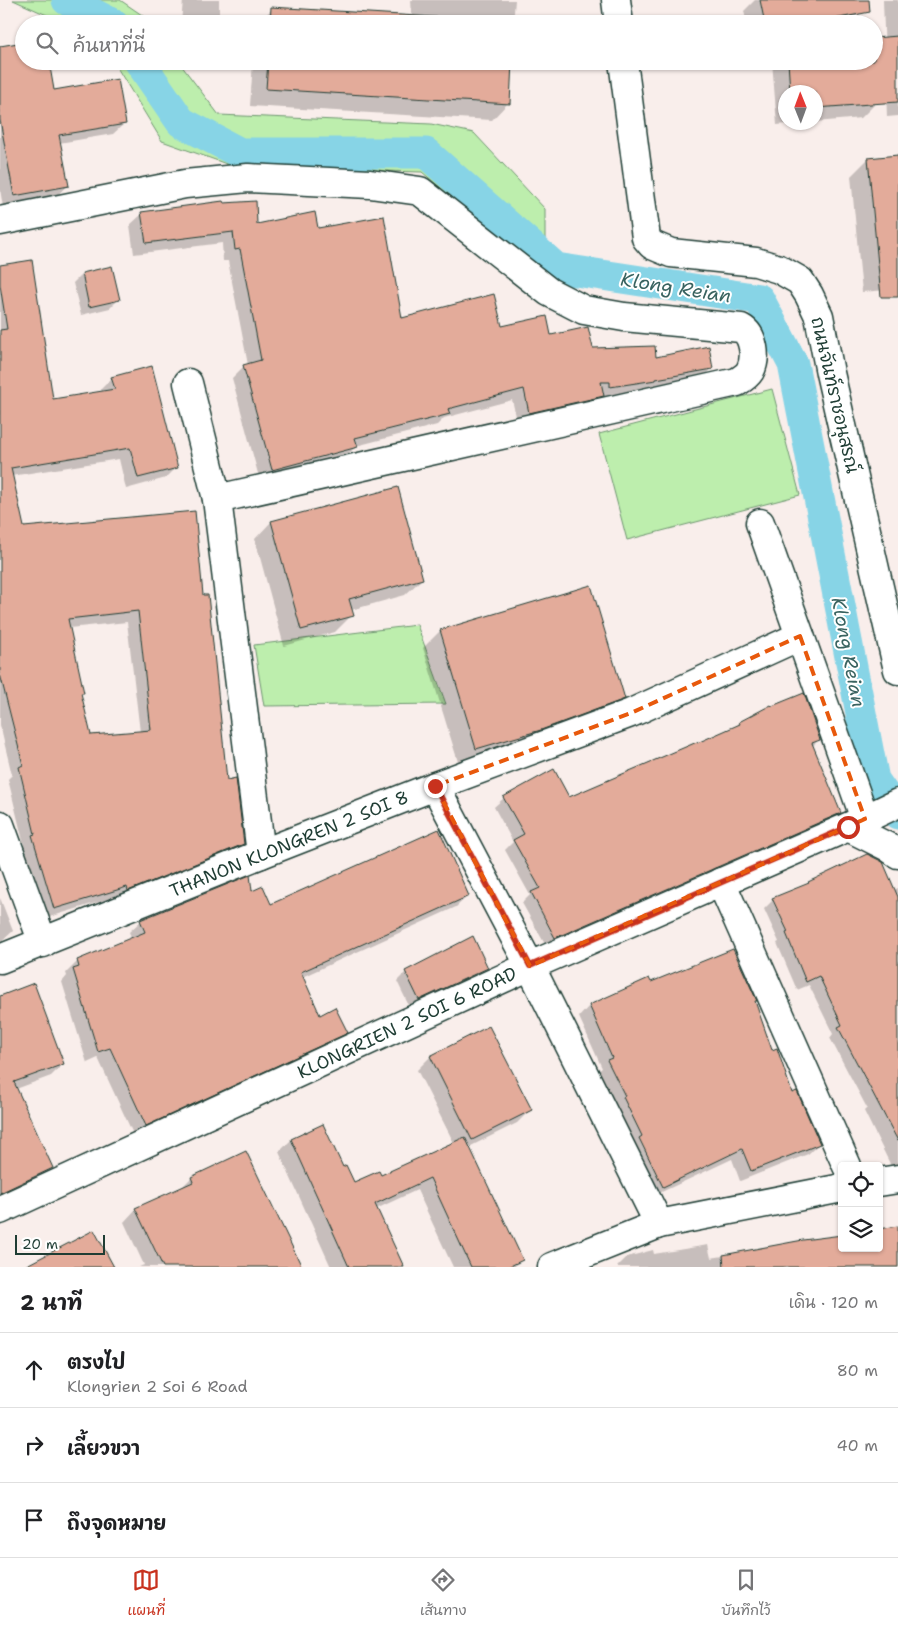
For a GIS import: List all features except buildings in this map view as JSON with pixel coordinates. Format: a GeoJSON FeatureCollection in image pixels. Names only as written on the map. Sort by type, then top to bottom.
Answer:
{"type":"FeatureCollection","features":[{"type":"Feature","properties":{"kind":"street"},"geometry":{"type":"LineString","coordinates":[[616,0],[618,15]]}},
{"type":"Feature","properties":{"kind":"street","name":"ถนนจันท์ราชอนุสรณ์"},"geometry":{"type":"LineString","coordinates":[[624,70],[646,238],[652,246],[671,253],[756,262],[779,269],[800,281],[819,316],[830,373],[898,670]]}},
{"type":"Feature","properties":{"kind":"street"},"geometry":{"type":"LineString","coordinates":[[0,220],[185,184],[248,178],[370,184],[420,191],[549,292],[584,310],[624,317],[741,328],[749,334],[751,339],[753,346],[752,364],[749,372],[737,382],[217,499]]}},
{"type":"Feature","properties":{"kind":"street"},"geometry":{"type":"LineString","coordinates":[[188,383],[217,499],[261,854]]}},
{"type":"Feature","properties":{"kind":"street"},"geometry":{"type":"LineString","coordinates":[[760,523],[800,636],[861,821],[898,854]]}},
{"type":"Feature","properties":{"kind":"street","name":"THANON KLONGREN 2 SOI 8"},"geometry":{"type":"LineString","coordinates":[[0,959],[435,786],[631,714],[800,636]]}},
{"type":"Feature","properties":{"kind":"street"},"geometry":{"type":"LineString","coordinates":[[435,786],[530,966],[659,1224]]}},
{"type":"Feature","properties":{"kind":"street","name":"KLONGRIEN 2 SOI 6 ROAD"},"geometry":{"type":"LineString","coordinates":[[0,1210],[530,966],[898,803]]}},
{"type":"Feature","properties":{"kind":"street"},"geometry":{"type":"LineString","coordinates":[[0,824],[42,943]]}},
{"type":"Feature","properties":{"kind":"street"},"geometry":{"type":"LineString","coordinates":[[721,882],[845,1162]]}},
{"type":"Feature","properties":{"kind":"street"},"geometry":{"type":"LineString","coordinates":[[883,1181],[898,1179]]}},
{"type":"Feature","properties":{"kind":"street"},"geometry":{"type":"LineString","coordinates":[[552,1267],[659,1224],[838,1189]]}},
{"type":"Feature","properties":{"kind":"highlighted area"},"geometry":{"type":"Polygon","coordinates":[[[800,636],[865,819],[530,966],[435,786],[631,713],[800,636]]]}},
{"type":"Feature","properties":{"kind":"green space"},"geometry":{"type":"Polygon","coordinates":[[[13,0],[120,0],[142,15],[47,15],[13,0]]]}},
{"type":"Feature","properties":{"kind":"green space"},"geometry":{"type":"Polygon","coordinates":[[[119,70],[185,70],[219,115],[431,124],[474,133],[545,209],[545,276],[422,172],[235,167],[162,141],[119,70]]]}},
{"type":"Feature","properties":{"kind":"green space"},"geometry":{"type":"Polygon","coordinates":[[[772,389],[800,495],[627,540],[599,434],[772,389]]]}},
{"type":"Feature","properties":{"kind":"green space"},"geometry":{"type":"Polygon","coordinates":[[[417,625],[446,704],[264,706],[254,645],[417,625]]]}},
{"type":"Feature","properties":{"kind":"waterway","name":"Klong Reian"},"geometry":{"type":"LineString","coordinates":[[67,0],[96,15]]}},
{"type":"Feature","properties":{"kind":"waterway","name":"Klong Reian"},"geometry":{"type":"LineString","coordinates":[[145,70],[181,122],[240,153],[426,153],[556,268],[759,299],[793,364],[874,780],[898,814]]}},
{"type":"Feature","properties":{"kind":"route"},"geometry":{"type":"LineString","coordinates":[[435,786],[530,966],[848,827]]}}]}
